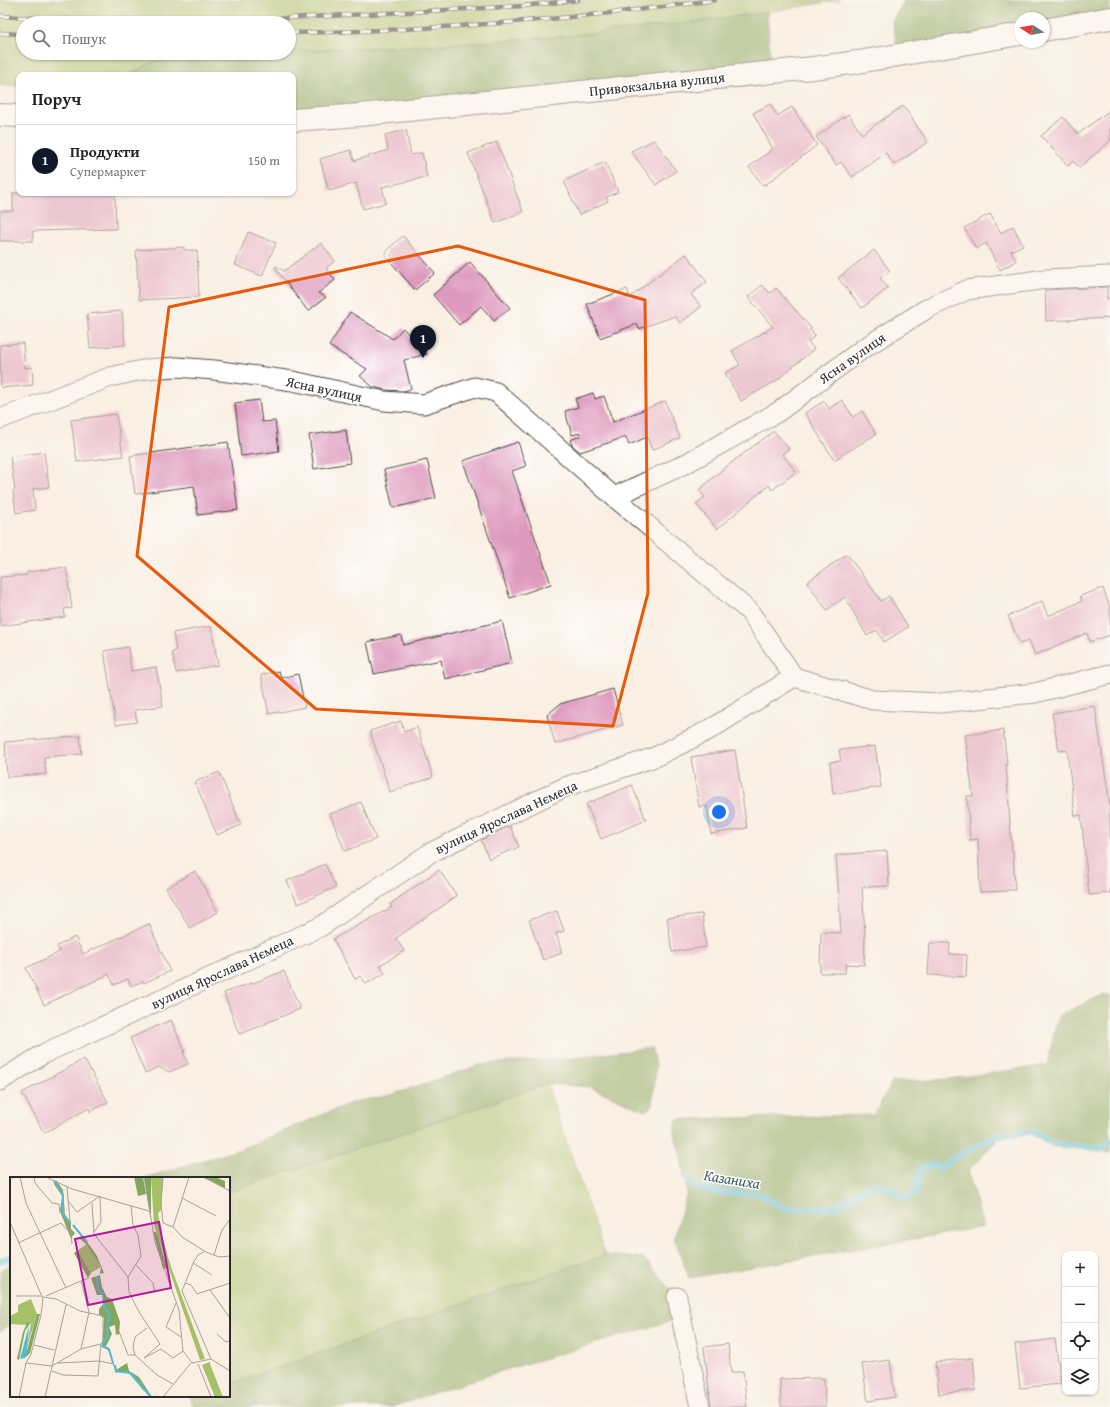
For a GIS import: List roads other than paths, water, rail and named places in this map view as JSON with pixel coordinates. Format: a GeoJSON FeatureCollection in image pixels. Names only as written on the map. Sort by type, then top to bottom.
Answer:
{"type":"FeatureCollection","features":[{"type":"Feature","properties":{"kind":"street"},"geometry":{"type":"LineString","coordinates":[[1050,29],[1110,18]]}},
{"type":"Feature","properties":{"kind":"street","name":"Привокзальна вулиця"},"geometry":{"type":"LineString","coordinates":[[296,120],[360,115],[851,63],[1014,35]]}},
{"type":"Feature","properties":{"kind":"street"},"geometry":{"type":"LineString","coordinates":[[0,115],[16,116]]}},
{"type":"Feature","properties":{"kind":"street","name":"Ясна вулиця"},"geometry":{"type":"LineString","coordinates":[[614,497],[685,464],[778,412],[864,348],[928,308],[967,290],[1046,279],[1110,276]]}},
{"type":"Feature","properties":{"kind":"street","name":"Ясна вулиця"},"geometry":{"type":"LineString","coordinates":[[0,419],[110,377],[147,369],[177,367],[214,370],[293,382],[384,401],[424,404],[474,387],[496,392],[614,497],[749,611],[794,677]]}},
{"type":"Feature","properties":{"kind":"street"},"geometry":{"type":"LineString","coordinates":[[794,677],[873,700],[940,703],[1035,693],[1110,674]]}},
{"type":"Feature","properties":{"kind":"street","name":"вулиця Ярослава Нємеца"},"geometry":{"type":"LineString","coordinates":[[0,1081],[45,1053],[320,927],[430,853],[565,787],[655,757],[709,730],[794,677]]}},
{"type":"Feature","properties":{"kind":"street"},"geometry":{"type":"LineString","coordinates":[[677,1297],[700,1407]]}},
{"type":"Feature","properties":{"kind":"waterway","name":"Казаниха"},"geometry":{"type":"LineString","coordinates":[[685,1178],[697,1188],[723,1193],[759,1193],[784,1209],[836,1207],[872,1184],[896,1191],[903,1198],[916,1192],[920,1171],[930,1164],[940,1168],[949,1161],[995,1136],[1032,1131],[1054,1144],[1102,1148],[1110,1141]]}},
{"type":"Feature","properties":{"kind":"waterway","name":"Казаниха"},"geometry":{"type":"LineString","coordinates":[[0,1261],[10,1257]]}},
{"type":"Feature","properties":{"kind":"railway"},"geometry":{"type":"LineString","coordinates":[[296,18],[524,6],[578,0]]}},
{"type":"Feature","properties":{"kind":"railway"},"geometry":{"type":"LineString","coordinates":[[296,33],[449,27],[503,23],[609,13],[715,0]]}},
{"type":"Feature","properties":{"kind":"railway"},"geometry":{"type":"LineString","coordinates":[[0,16],[16,17]]}},
{"type":"Feature","properties":{"kind":"railway"},"geometry":{"type":"LineString","coordinates":[[0,33],[16,34]]}},
{"type":"Feature","properties":{"kind":"place","name":"Продукти"},"geometry":{"type":"Point","coordinates":[423,358]}}]}
